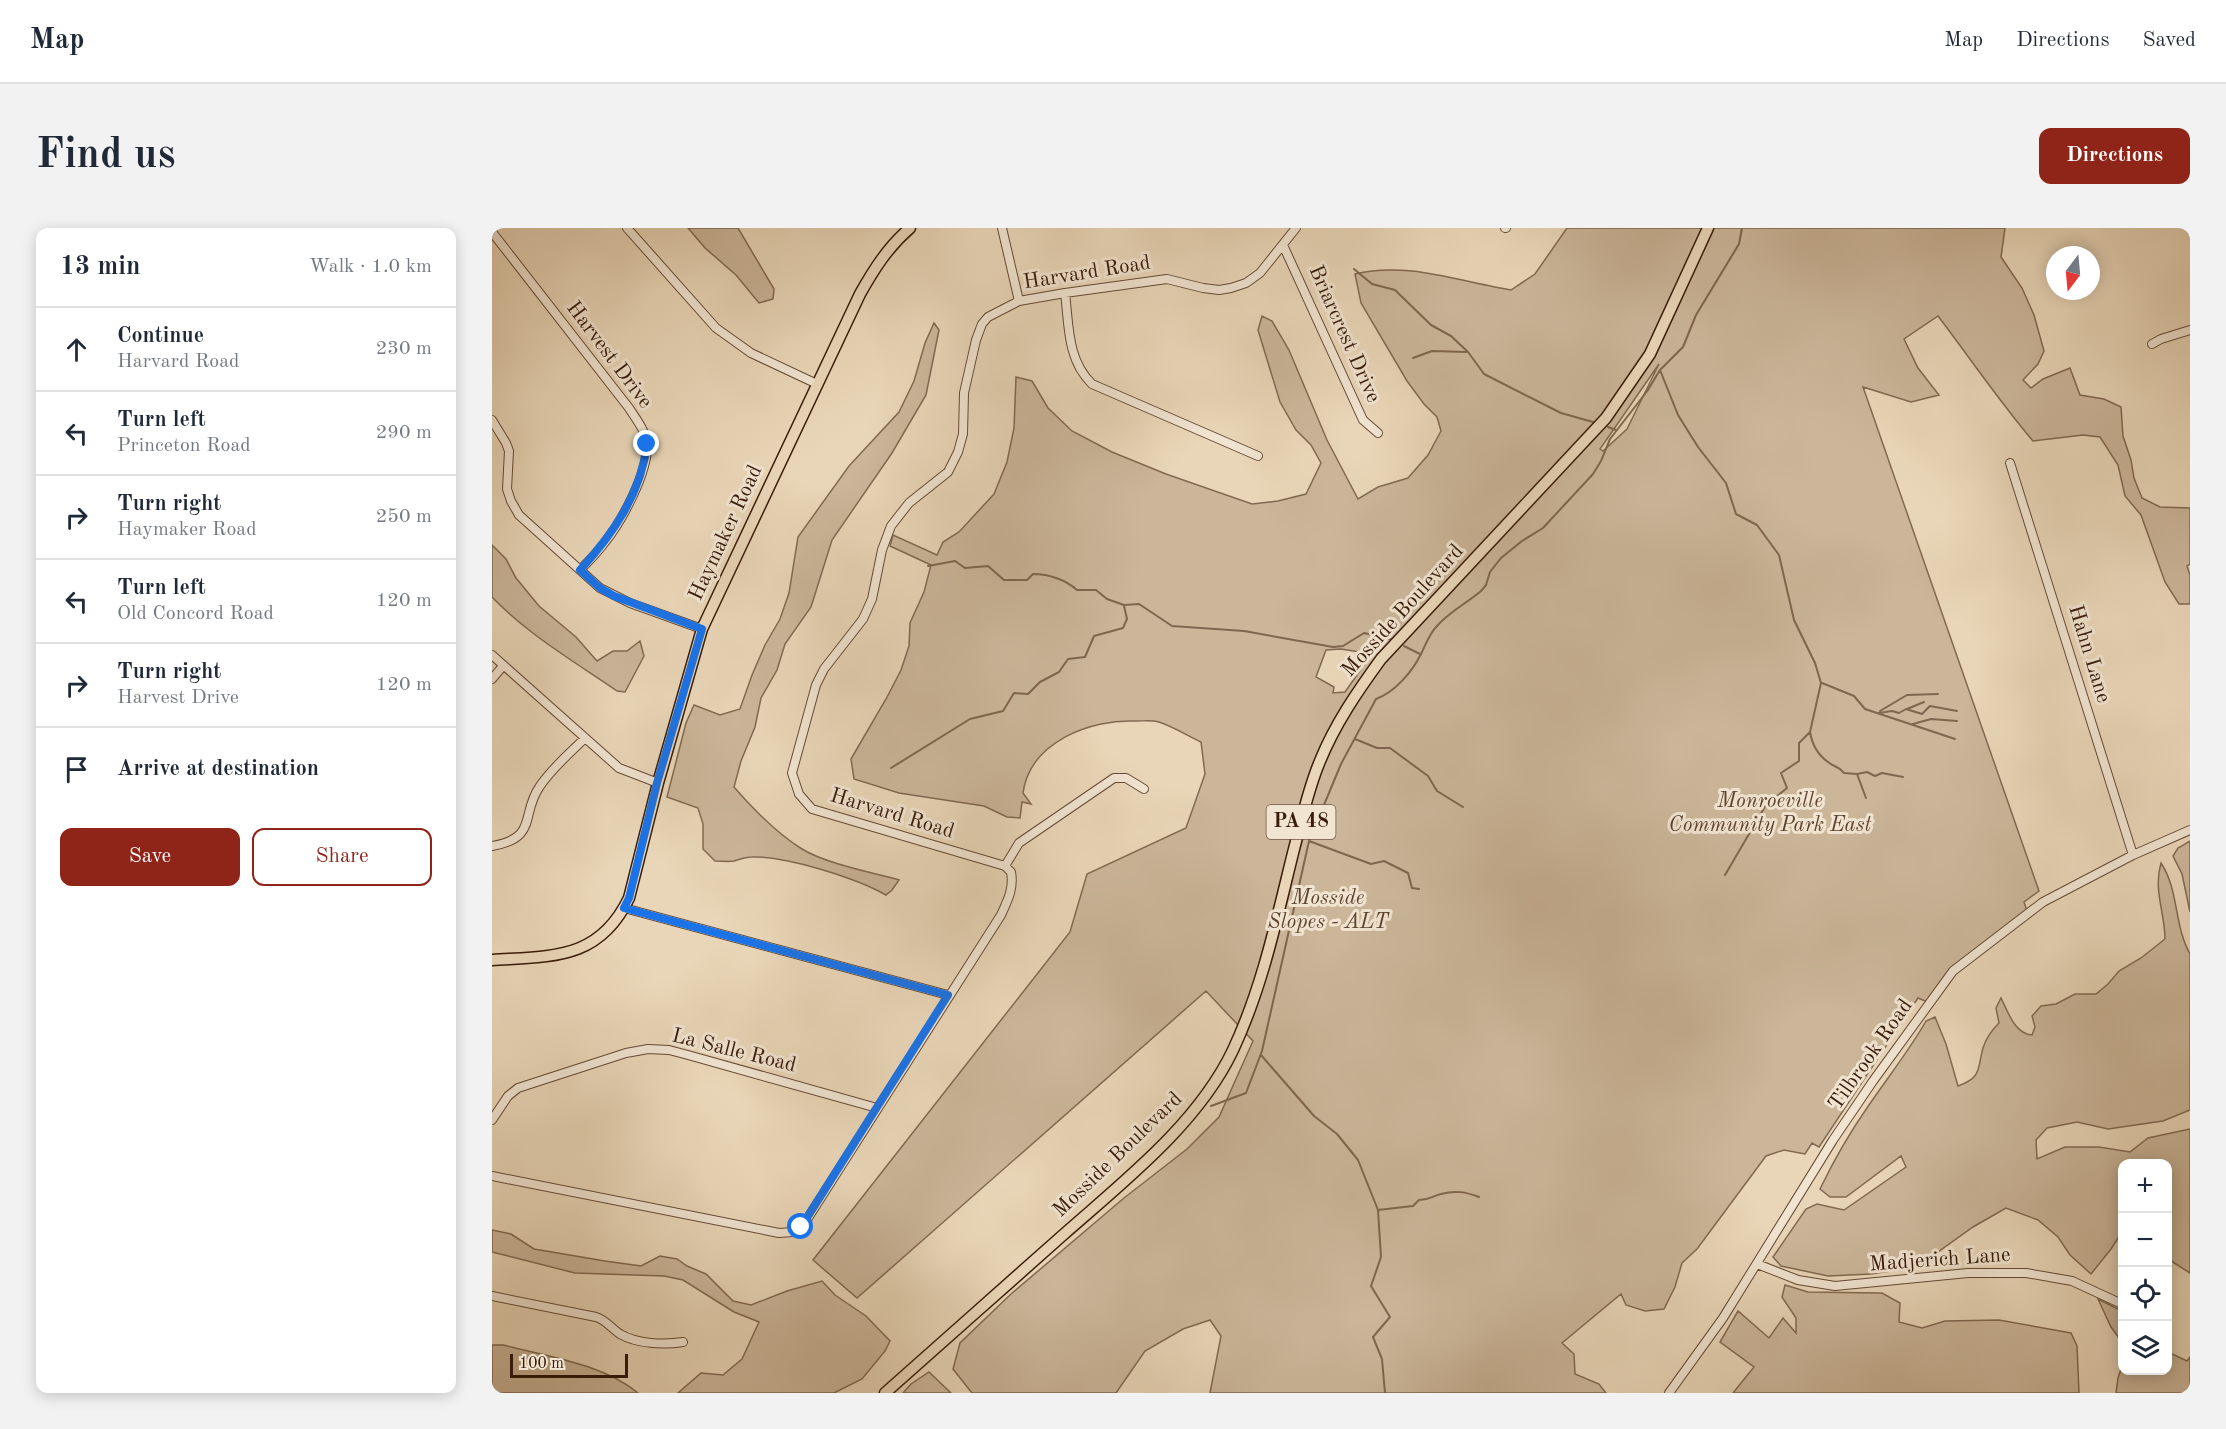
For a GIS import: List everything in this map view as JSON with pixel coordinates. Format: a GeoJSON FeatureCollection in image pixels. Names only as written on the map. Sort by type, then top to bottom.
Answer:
{"type":"FeatureCollection","features":[{"type":"Feature","properties":{"kind":"main road","name":"Haymaker Road"},"geometry":{"type":"LineString","coordinates":[[492,960],[544,956],[568,952],[588,945],[603,936],[615,923],[624,908],[629,898],[657,783],[702,629],[860,294],[896,240],[910,228]]}},
{"type":"Feature","properties":{"kind":"main road","name":"Mosside Boulevard"},"geometry":{"type":"LineString","coordinates":[[885,1393],[1100,1202],[1174,1133],[1204,1096],[1232,1053],[1263,975],[1309,791],[1330,737],[1351,700],[1381,660],[1606,418],[1650,354],[1708,228]]}},
{"type":"Feature","properties":{"kind":"street"},"geometry":{"type":"LineString","coordinates":[[627,228],[716,328],[752,353],[817,384]]}},
{"type":"Feature","properties":{"kind":"street"},"geometry":{"type":"LineString","coordinates":[[1002,228],[1019,301]]}},
{"type":"Feature","properties":{"kind":"street","name":"Harvard Road"},"geometry":{"type":"LineString","coordinates":[[1005,866],[812,809],[799,795],[792,773],[816,685],[824,669],[863,619],[872,599],[882,550],[891,526],[909,503],[948,472],[958,453],[963,434],[964,393],[976,340],[982,324],[988,317],[1019,301],[1065,292],[1167,279],[1203,288],[1219,290],[1232,288],[1246,283],[1260,273],[1296,228]]}},
{"type":"Feature","properties":{"kind":"street","name":"Harvest Drive"},"geometry":{"type":"LineString","coordinates":[[492,232],[629,408],[643,430],[647,444],[644,466],[614,530],[580,570]]}},
{"type":"Feature","properties":{"kind":"street","name":"Briarcrest Drive"},"geometry":{"type":"LineString","coordinates":[[1284,245],[1363,420],[1378,434]]}},
{"type":"Feature","properties":{"kind":"street"},"geometry":{"type":"LineString","coordinates":[[1065,292],[1072,353],[1080,370],[1092,384],[1258,456]]}},
{"type":"Feature","properties":{"kind":"street"},"geometry":{"type":"LineString","coordinates":[[2152,344],[2190,330]]}},
{"type":"Feature","properties":{"kind":"street"},"geometry":{"type":"LineString","coordinates":[[492,420],[509,451],[507,489],[519,515],[600,588],[614,596],[702,629]]}},
{"type":"Feature","properties":{"kind":"street","name":"Hahn Lane"},"geometry":{"type":"LineString","coordinates":[[2010,463],[2133,855]]}},
{"type":"Feature","properties":{"kind":"street"},"geometry":{"type":"LineString","coordinates":[[492,655],[619,768],[657,783]]}},
{"type":"Feature","properties":{"kind":"street"},"geometry":{"type":"LineString","coordinates":[[492,679],[503,666]]}},
{"type":"Feature","properties":{"kind":"street"},"geometry":{"type":"LineString","coordinates":[[492,846],[506,843],[524,831],[537,791],[585,738]]}},
{"type":"Feature","properties":{"kind":"street"},"geometry":{"type":"LineString","coordinates":[[492,1176],[788,1233],[801,1227],[1001,915],[1013,884],[1011,872],[1005,866],[1019,843],[1114,778],[1126,778],[1144,789]]}},
{"type":"Feature","properties":{"kind":"street","name":"Tilbrook Road"},"geometry":{"type":"LineString","coordinates":[[1671,1392],[1723,1318],[1833,1140],[1953,971],[2043,902],[2133,855],[2190,830]]}},
{"type":"Feature","properties":{"kind":"street"},"geometry":{"type":"LineString","coordinates":[[624,908],[948,995]]}},
{"type":"Feature","properties":{"kind":"street","name":"La Salle Road"},"geometry":{"type":"LineString","coordinates":[[492,1120],[508,1096],[518,1088],[626,1053],[648,1049],[669,1050],[878,1108]]}},
{"type":"Feature","properties":{"kind":"street","name":"Madjerich Lane"},"geometry":{"type":"LineString","coordinates":[[1757,1264],[1798,1280],[1835,1286],[1968,1273],[2026,1274],[2072,1281],[2118,1302]]}},
{"type":"Feature","properties":{"kind":"street"},"geometry":{"type":"LineString","coordinates":[[492,1296],[604,1319],[614,1330],[630,1338],[669,1344],[683,1342]]}},
{"type":"Feature","properties":{"kind":"green space"},"geometry":{"type":"Polygon","coordinates":[[[688,228],[738,228],[774,289],[773,299],[759,303],[736,275],[705,248],[688,228]]]}},
{"type":"Feature","properties":{"kind":"green space"},"geometry":{"type":"Polygon","coordinates":[[[1567,228],[2005,228],[2001,257],[2022,288],[2034,315],[2044,351],[2038,364],[2023,380],[2031,388],[2043,379],[2070,368],[2080,395],[2104,399],[2121,407],[2123,436],[2142,498],[2160,507],[2190,508],[2190,564],[2187,566],[2190,575],[2190,604],[2179,604],[2165,582],[2141,515],[2125,496],[2118,465],[2100,437],[2083,435],[2033,441],[1938,316],[1904,339],[1918,368],[1939,395],[1911,402],[1863,387],[2039,891],[2024,902],[2028,914],[1953,971],[1930,1003],[1918,998],[1819,1147],[1812,1143],[1805,1154],[1784,1150],[1766,1156],[1697,1249],[1682,1263],[1675,1287],[1664,1309],[1645,1311],[1626,1305],[1621,1294],[1562,1343],[1574,1354],[1575,1374],[1599,1384],[1606,1393],[1210,1393],[1221,1336],[1210,1320],[1183,1329],[1145,1351],[1116,1393],[972,1393],[953,1369],[960,1343],[1011,1294],[1124,1198],[1187,1149],[1219,1117],[1253,1041],[1206,991],[857,1298],[813,1260],[1070,932],[1087,874],[1186,828],[1205,774],[1201,742],[1157,721],[1118,721],[1082,729],[1050,747],[1037,760],[1028,775],[1023,793],[1031,804],[1022,802],[1020,818],[1007,817],[984,806],[899,793],[854,779],[851,759],[901,670],[909,646],[910,623],[924,592],[931,565],[890,546],[893,535],[937,555],[943,542],[959,532],[994,494],[1007,462],[1014,428],[1016,377],[1032,381],[1048,408],[1072,431],[1112,452],[1166,474],[1252,504],[1306,494],[1321,463],[1311,445],[1296,430],[1280,402],[1258,330],[1262,316],[1272,321],[1289,350],[1327,440],[1358,499],[1378,487],[1408,478],[1428,455],[1441,431],[1437,417],[1407,381],[1361,303],[1355,274],[1394,270],[1414,271],[1511,290],[1535,274],[1567,228]],[[1659,364],[1600,449],[1603,451],[1627,429],[1659,364]],[[1383,638],[1366,653],[1341,649],[1326,650],[1316,677],[1334,687],[1333,693],[1345,692],[1383,638]]]}},
{"type":"Feature","properties":{"kind":"green space"},"geometry":{"type":"Polygon","coordinates":[[[934,323],[939,330],[926,395],[892,453],[832,540],[811,607],[785,644],[777,670],[761,698],[755,727],[741,761],[734,787],[766,821],[802,849],[836,863],[899,880],[886,895],[839,875],[783,860],[752,857],[732,861],[715,861],[703,849],[703,824],[698,808],[667,797],[686,723],[694,705],[720,715],[740,709],[752,675],[780,619],[789,593],[798,537],[849,466],[899,412],[914,381],[925,343],[934,323]]]}},
{"type":"Feature","properties":{"kind":"green space"},"geometry":{"type":"Polygon","coordinates":[[[492,545],[506,559],[516,578],[539,606],[576,637],[597,661],[613,651],[627,651],[640,641],[644,656],[625,692],[617,691],[552,647],[520,623],[492,597],[492,545]]]}},
{"type":"Feature","properties":{"kind":"green space"},"geometry":{"type":"Polygon","coordinates":[[[2190,841],[2190,912],[2182,874],[2173,856],[2178,848],[2190,841]]]}},
{"type":"Feature","properties":{"kind":"green space"},"geometry":{"type":"Polygon","coordinates":[[[2161,863],[2171,885],[2181,932],[2190,954],[2190,1110],[2163,1121],[2108,1129],[2077,1122],[2047,1128],[2036,1140],[2037,1159],[2065,1147],[2099,1147],[2130,1152],[2148,1138],[2190,1129],[2190,1273],[2172,1262],[2172,1159],[2118,1159],[2118,1238],[2091,1274],[2070,1255],[2058,1237],[2038,1220],[2006,1208],[1973,1227],[1917,1267],[1871,1274],[1828,1276],[1781,1266],[1773,1257],[1806,1209],[1817,1204],[1844,1210],[1906,1167],[1901,1156],[1846,1197],[1830,1197],[1820,1189],[1855,1125],[1926,1021],[1935,1017],[1946,1044],[1958,1086],[1966,1083],[1978,1071],[1986,1041],[1999,1023],[1996,1008],[2001,998],[2017,1027],[2026,1034],[2032,1035],[2035,1027],[2032,1016],[2041,1006],[2056,1004],[2075,994],[2096,994],[2119,971],[2141,958],[2165,939],[2158,883],[2161,863]]]}},
{"type":"Feature","properties":{"kind":"green space"},"geometry":{"type":"Polygon","coordinates":[[[492,1230],[511,1234],[534,1249],[605,1261],[641,1266],[660,1256],[677,1259],[706,1274],[733,1301],[751,1305],[822,1281],[835,1295],[866,1316],[890,1341],[885,1351],[862,1379],[834,1393],[678,1393],[701,1373],[723,1375],[742,1359],[759,1322],[734,1312],[683,1280],[664,1276],[575,1273],[492,1252],[492,1230]]]}},
{"type":"Feature","properties":{"kind":"green space"},"geometry":{"type":"Polygon","coordinates":[[[1785,1285],[1808,1292],[1882,1293],[1900,1303],[1899,1322],[1922,1328],[1945,1321],[1999,1320],[2071,1333],[2077,1346],[2079,1393],[1733,1393],[1754,1367],[1720,1342],[1738,1311],[1769,1338],[1783,1318],[1796,1333],[1796,1318],[1782,1297],[1785,1285]]]}},
{"type":"Feature","properties":{"kind":"green space"},"geometry":{"type":"Polygon","coordinates":[[[2098,1299],[2118,1309],[2118,1337],[2098,1299]]]}},
{"type":"Feature","properties":{"kind":"green space"},"geometry":{"type":"Polygon","coordinates":[[[492,1345],[503,1345],[574,1362],[608,1375],[638,1393],[492,1393],[492,1345]]]}},
{"type":"Feature","properties":{"kind":"green space"},"geometry":{"type":"Polygon","coordinates":[[[2172,1354],[2187,1361],[2190,1357],[2190,1393],[2116,1393],[2119,1375],[2172,1375],[2172,1354]]]}},
{"type":"Feature","properties":{"kind":"green space"},"geometry":{"type":"Polygon","coordinates":[[[929,1372],[951,1393],[903,1393],[911,1384],[929,1372]]]}},
{"type":"Feature","properties":{"kind":"waterway"},"geometry":{"type":"LineString","coordinates":[[1211,1106],[1246,1093],[1262,1051],[1309,841],[1341,764],[1376,699],[1390,692],[1402,681],[1417,661],[1434,629],[1447,616],[1481,591],[1486,585],[1490,572],[1501,558],[1543,528],[1593,474],[1610,439],[1648,390],[1660,370],[1683,347],[1696,315],[1739,244],[1742,228]]}},
{"type":"Feature","properties":{"kind":"waterway"},"geometry":{"type":"LineString","coordinates":[[1354,269],[1372,284],[1395,290],[1431,325],[1451,336],[1468,352],[1484,374],[1561,413],[1593,422]]}},
{"type":"Feature","properties":{"kind":"waterway"},"geometry":{"type":"LineString","coordinates":[[1413,358],[1432,351],[1466,352]]}},
{"type":"Feature","properties":{"kind":"waterway"},"geometry":{"type":"LineString","coordinates":[[1660,370],[1678,415],[1698,447],[1726,483],[1736,514],[1757,525],[1779,555],[1794,620],[1815,663],[1821,683],[1810,732],[1799,743],[1799,761],[1781,773],[1787,788],[1766,805],[1725,875]]}},
{"type":"Feature","properties":{"kind":"waterway"},"geometry":{"type":"LineString","coordinates":[[1608,427],[1616,430]]}},
{"type":"Feature","properties":{"kind":"waterway"},"geometry":{"type":"LineString","coordinates":[[928,566],[955,561],[965,568],[988,566],[1004,580],[1027,580],[1033,574],[1051,576],[1068,583],[1077,590],[1096,590],[1107,599],[1124,605],[1139,604],[1172,626],[1244,631],[1333,647],[1343,646],[1364,633],[1390,639]]}},
{"type":"Feature","properties":{"kind":"waterway"},"geometry":{"type":"LineString","coordinates":[[891,768],[970,719],[1003,711],[1014,693],[1028,694],[1040,682],[1059,672],[1068,659],[1085,657],[1094,636],[1123,628],[1127,619],[1124,606]]}},
{"type":"Feature","properties":{"kind":"waterway"},"geometry":{"type":"LineString","coordinates":[[1404,646],[1420,654]]}},
{"type":"Feature","properties":{"kind":"waterway"},"geometry":{"type":"LineString","coordinates":[[1822,683],[1854,696],[1865,709],[1955,739]]}},
{"type":"Feature","properties":{"kind":"waterway"},"geometry":{"type":"LineString","coordinates":[[1880,711],[1907,695],[1938,694]]}},
{"type":"Feature","properties":{"kind":"waterway"},"geometry":{"type":"LineString","coordinates":[[1907,709],[1924,702]]}},
{"type":"Feature","properties":{"kind":"waterway"},"geometry":{"type":"LineString","coordinates":[[1879,713],[1892,711],[1899,713],[1906,709],[1922,714],[1930,706],[1957,711]]}},
{"type":"Feature","properties":{"kind":"waterway"},"geometry":{"type":"LineString","coordinates":[[1913,724],[1931,719],[1957,721]]}},
{"type":"Feature","properties":{"kind":"waterway"},"geometry":{"type":"LineString","coordinates":[[1810,732],[1816,749],[1824,759],[1844,773],[1857,774],[1866,798]]}},
{"type":"Feature","properties":{"kind":"waterway"},"geometry":{"type":"LineString","coordinates":[[1355,739],[1377,748],[1390,748],[1428,776],[1437,791],[1463,807]]}},
{"type":"Feature","properties":{"kind":"waterway"},"geometry":{"type":"LineString","coordinates":[[1857,774],[1867,772],[1875,776],[1882,773],[1903,777]]}},
{"type":"Feature","properties":{"kind":"waterway"},"geometry":{"type":"LineString","coordinates":[[1309,841],[1371,864],[1384,861],[1408,873],[1412,888],[1419,889]]}},
{"type":"Feature","properties":{"kind":"waterway"},"geometry":{"type":"LineString","coordinates":[[1261,1055],[1314,1116],[1337,1134],[1358,1160],[1378,1210],[1381,1257],[1371,1286],[1390,1317],[1373,1337],[1382,1359],[1385,1393]]}},
{"type":"Feature","properties":{"kind":"waterway"},"geometry":{"type":"LineString","coordinates":[[1378,1210],[1413,1206],[1419,1200],[1451,1192],[1479,1197]]}},
{"type":"Feature","properties":{"kind":"route"},"geometry":{"type":"LineString","coordinates":[[647,444],[644,466],[614,530],[580,570],[600,588],[614,596],[702,629],[657,783],[629,898],[624,908],[948,995],[801,1227]]}},
{"type":"Feature","properties":{"kind":"park label","name":"Monroeville Community Park East"},"geometry":{"type":"Point","coordinates":[1770,813]}},
{"type":"Feature","properties":{"kind":"park label","name":"Mosside Slopes - ALT"},"geometry":{"type":"Point","coordinates":[1328,910]}}]}
